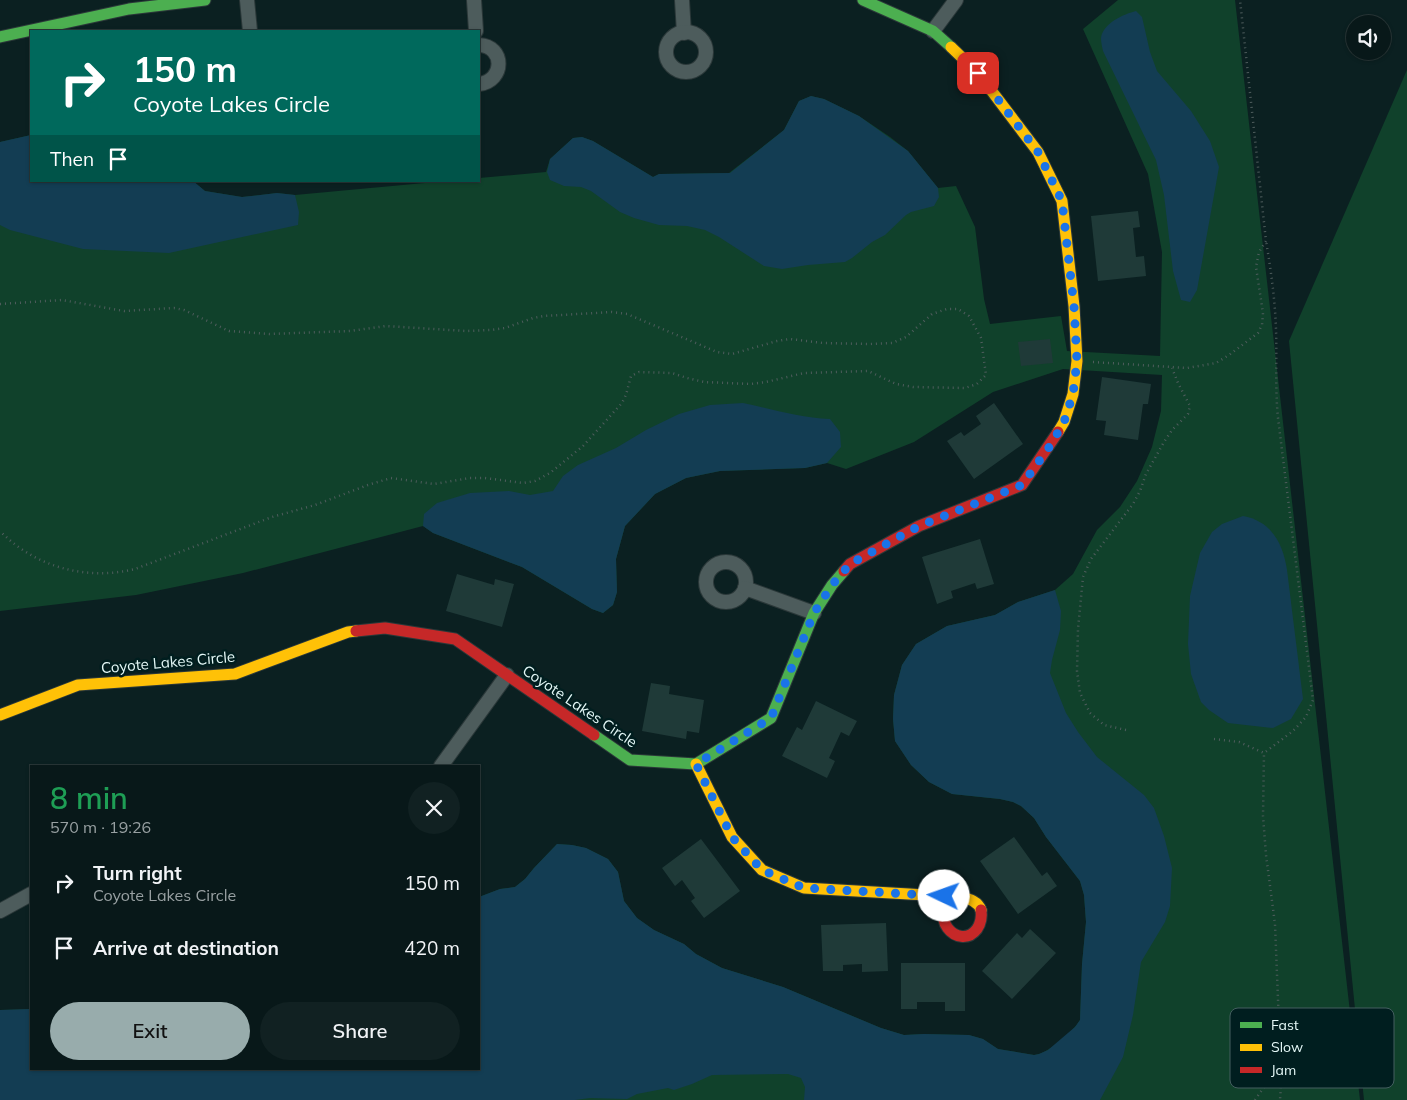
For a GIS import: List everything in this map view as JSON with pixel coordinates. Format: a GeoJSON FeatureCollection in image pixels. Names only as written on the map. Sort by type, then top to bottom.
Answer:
{"type":"FeatureCollection","features":[{"type":"Feature","properties":{"kind":"street"},"geometry":{"type":"LineString","coordinates":[[32,30],[129,9],[205,0]]}},
{"type":"Feature","properties":{"kind":"street"},"geometry":{"type":"LineString","coordinates":[[247,0],[250,30]]}},
{"type":"Feature","properties":{"kind":"street"},"geometry":{"type":"LineString","coordinates":[[474,0],[476,30]]}},
{"type":"Feature","properties":{"kind":"street"},"geometry":{"type":"LineString","coordinates":[[682,0],[684,33]]}},
{"type":"Feature","properties":{"kind":"street"},"geometry":{"type":"LineString","coordinates":[[863,0],[933,31],[978,73],[1038,152],[1062,201],[1077,352],[1073,394],[1064,422],[1050,446],[1022,485],[919,526],[850,564],[832,585],[814,613],[771,718],[696,764],[732,837],[762,870],[804,888],[961,897]]}},
{"type":"Feature","properties":{"kind":"street"},"geometry":{"type":"LineString","coordinates":[[933,31],[956,0]]}},
{"type":"Feature","properties":{"kind":"street"},"geometry":{"type":"LineString","coordinates":[[0,37],[30,30]]}},
{"type":"Feature","properties":{"kind":"street"},"geometry":{"type":"LineString","coordinates":[[480,45],[490,48],[494,52],[499,64],[490,81],[480,84]]}},
{"type":"Feature","properties":{"kind":"street"},"geometry":{"type":"LineString","coordinates":[[745,588],[814,613]]}},
{"type":"Feature","properties":{"kind":"street","name":"Coyote Lakes Circle"},"geometry":{"type":"LineString","coordinates":[[0,715],[78,685],[236,674],[348,632],[385,628],[455,639],[630,760],[696,764]]}},
{"type":"Feature","properties":{"kind":"street"},"geometry":{"type":"LineString","coordinates":[[442,765],[507,675]]}},
{"type":"Feature","properties":{"kind":"street"},"geometry":{"type":"LineString","coordinates":[[0,911],[30,895]]}},
{"type":"Feature","properties":{"kind":"path"},"geometry":{"type":"LineString","coordinates":[[1240,0],[1266,241],[1275,304],[1277,352],[1275,385],[1278,418],[1313,700],[1306,717],[1293,731],[1264,753]]}},
{"type":"Feature","properties":{"kind":"path"},"geometry":{"type":"LineString","coordinates":[[1086,362],[1172,368],[1187,368],[1216,363],[1258,333],[1262,325],[1263,313],[1256,267],[1259,252],[1266,241]]}},
{"type":"Feature","properties":{"kind":"path"},"geometry":{"type":"LineString","coordinates":[[0,304],[62,300],[124,311],[174,308],[184,310],[229,331],[269,334],[350,331],[386,326],[466,331],[492,330],[544,316],[612,312],[626,314],[642,320],[717,352],[732,354],[776,341],[790,340],[849,344],[892,343],[906,336],[932,314],[947,309],[958,309],[969,316],[981,338],[986,363],[986,375],[977,384],[965,388],[896,384],[868,371],[804,373],[751,384],[704,382],[672,373],[639,372],[631,376],[622,403],[583,446],[550,473],[535,481],[523,483],[478,478],[434,484],[391,478],[315,505],[272,517],[135,569],[117,573],[96,574],[76,572],[58,567],[24,550],[0,531]]}},
{"type":"Feature","properties":{"kind":"path"},"geometry":{"type":"LineString","coordinates":[[1126,730],[1104,725],[1090,713],[1080,693],[1077,671],[1078,629],[1083,577],[1091,559],[1133,504],[1146,474],[1172,430],[1188,414],[1190,406],[1172,368]]}},
{"type":"Feature","properties":{"kind":"path"},"geometry":{"type":"LineString","coordinates":[[1214,739],[1238,742],[1264,753]]}},
{"type":"Feature","properties":{"kind":"path"},"geometry":{"type":"LineString","coordinates":[[1264,753],[1264,826],[1275,924],[1278,1008]]}},
{"type":"Feature","properties":{"kind":"path"},"geometry":{"type":"LineString","coordinates":[[1255,1100],[1264,1088]]}},
{"type":"Feature","properties":{"kind":"green space"},"geometry":{"type":"Polygon","coordinates":[[[1118,0],[1235,0],[1350,1008],[1230,1008],[1230,1088],[1359,1088],[1360,1100],[0,1100],[0,1010],[30,1009],[30,1070],[480,1070],[480,897],[500,889],[515,887],[525,879],[557,844],[586,848],[608,859],[618,872],[624,901],[637,918],[654,930],[684,944],[696,954],[722,968],[783,987],[881,1028],[904,1035],[969,1035],[983,1039],[998,1049],[1034,1055],[1053,1047],[1066,1036],[1080,1020],[1086,922],[1084,895],[1080,881],[1046,837],[1034,818],[1021,806],[1000,799],[952,794],[929,782],[911,765],[895,741],[893,719],[894,695],[902,665],[916,644],[947,626],[995,615],[1018,602],[1055,590],[1073,574],[1097,530],[1120,507],[1137,481],[1152,447],[1161,411],[1162,375],[1063,369],[993,392],[914,442],[846,469],[827,463],[805,468],[720,471],[686,478],[655,494],[625,526],[616,559],[617,592],[613,605],[603,613],[592,609],[522,567],[433,533],[423,526],[243,573],[136,595],[0,611],[0,142],[30,135],[30,182],[194,182],[205,191],[242,197],[277,193],[295,195],[435,182],[480,182],[480,178],[546,172],[550,159],[573,138],[582,137],[593,141],[653,177],[659,174],[729,173],[784,130],[799,101],[811,96],[824,99],[859,116],[890,137],[908,151],[938,188],[956,186],[975,227],[984,299],[990,324],[1061,316],[1067,351],[1160,356],[1162,252],[1148,174],[1083,29],[1118,0]]]}},
{"type":"Feature","properties":{"kind":"green space"},"geometry":{"type":"Polygon","coordinates":[[[1407,70],[1407,1100],[1364,1100],[1363,1088],[1394,1088],[1394,1008],[1355,1008],[1289,341],[1407,70]]]}},
{"type":"Feature","properties":{"kind":"water"},"geometry":{"type":"Polygon","coordinates":[[[1136,11],[1142,17],[1150,52],[1157,71],[1191,111],[1210,141],[1219,167],[1197,290],[1190,302],[1181,300],[1173,271],[1164,195],[1156,160],[1102,46],[1101,38],[1106,28],[1120,17],[1136,11]]]}},
{"type":"Feature","properties":{"kind":"water"},"geometry":{"type":"Polygon","coordinates":[[[811,96],[824,99],[859,116],[908,151],[938,188],[939,197],[934,206],[906,215],[885,235],[845,262],[782,269],[764,266],[705,230],[687,226],[659,225],[634,218],[620,212],[591,191],[581,187],[564,186],[550,180],[547,172],[550,159],[573,138],[582,137],[593,141],[653,177],[659,174],[730,173],[784,130],[799,101],[811,96]]]}},
{"type":"Feature","properties":{"kind":"water"},"geometry":{"type":"Polygon","coordinates":[[[30,135],[30,182],[194,182],[205,191],[242,197],[277,193],[295,195],[299,212],[298,225],[169,253],[83,249],[10,230],[0,225],[0,142],[30,135]]]}},
{"type":"Feature","properties":{"kind":"water"},"geometry":{"type":"Polygon","coordinates":[[[743,403],[797,415],[830,419],[840,432],[841,447],[827,463],[805,468],[720,471],[686,478],[655,494],[625,526],[616,559],[617,592],[613,605],[603,613],[592,609],[522,567],[433,533],[423,526],[424,514],[437,503],[470,493],[509,491],[530,495],[553,491],[563,476],[578,465],[616,448],[646,430],[679,414],[710,405],[743,403]]]}},
{"type":"Feature","properties":{"kind":"water"},"geometry":{"type":"Polygon","coordinates":[[[1243,516],[1261,523],[1274,535],[1279,542],[1287,570],[1303,699],[1291,719],[1273,728],[1228,723],[1201,702],[1191,674],[1188,644],[1190,596],[1200,553],[1212,532],[1222,524],[1243,516]]]}},
{"type":"Feature","properties":{"kind":"water"},"geometry":{"type":"Polygon","coordinates":[[[1055,590],[1061,611],[1060,630],[1050,673],[1066,713],[1097,757],[1144,795],[1154,808],[1164,836],[1172,868],[1170,906],[1165,922],[1141,962],[1133,1015],[1123,1057],[1100,1100],[804,1100],[805,1087],[801,1078],[788,1074],[712,1075],[674,1090],[668,1088],[637,1094],[627,1099],[0,1100],[0,1010],[30,1009],[30,1070],[480,1070],[480,897],[500,889],[515,887],[525,879],[557,844],[586,848],[608,859],[618,872],[624,901],[637,918],[654,930],[684,944],[696,954],[722,968],[783,987],[881,1028],[904,1035],[969,1035],[983,1039],[998,1049],[1034,1055],[1048,1050],[1075,1027],[1080,1020],[1086,922],[1084,895],[1080,881],[1046,837],[1034,818],[1021,806],[1000,799],[952,794],[929,782],[911,765],[895,741],[893,719],[894,695],[902,665],[916,644],[947,626],[995,615],[1018,602],[1055,590]]]}},
{"type":"Feature","properties":{"kind":"building"},"geometry":{"type":"Polygon","coordinates":[[[1138,211],[1140,227],[1133,228],[1136,257],[1144,256],[1146,276],[1098,281],[1091,216],[1138,211]]]}},
{"type":"Feature","properties":{"kind":"building"},"geometry":{"type":"Polygon","coordinates":[[[1050,339],[1053,363],[1021,366],[1018,342],[1050,339]]]}},
{"type":"Feature","properties":{"kind":"building"},"geometry":{"type":"Polygon","coordinates":[[[1102,377],[1151,384],[1148,404],[1143,404],[1138,440],[1104,435],[1106,421],[1096,420],[1102,377]]]}},
{"type":"Feature","properties":{"kind":"building"},"geometry":{"type":"Polygon","coordinates":[[[994,403],[1023,444],[974,479],[947,441],[961,432],[964,436],[981,424],[976,416],[994,403]]]}},
{"type":"Feature","properties":{"kind":"building"},"geometry":{"type":"Polygon","coordinates":[[[980,539],[994,584],[977,589],[975,583],[951,591],[953,598],[937,604],[922,557],[980,539]]]}},
{"type":"Feature","properties":{"kind":"building"},"geometry":{"type":"Polygon","coordinates":[[[457,574],[494,585],[495,579],[514,584],[502,627],[446,611],[457,574]]]}},
{"type":"Feature","properties":{"kind":"building"},"geometry":{"type":"Polygon","coordinates":[[[651,683],[670,686],[669,694],[704,700],[699,733],[687,731],[686,739],[642,731],[651,683]]]}},
{"type":"Feature","properties":{"kind":"building"},"geometry":{"type":"Polygon","coordinates":[[[816,701],[857,721],[849,736],[841,732],[829,758],[835,761],[827,778],[782,756],[797,727],[802,730],[816,701]]]}},
{"type":"Feature","properties":{"kind":"building"},"geometry":{"type":"Polygon","coordinates":[[[1014,837],[1042,876],[1047,872],[1057,886],[1018,914],[980,861],[1014,837]]]}},
{"type":"Feature","properties":{"kind":"building"},"geometry":{"type":"Polygon","coordinates":[[[701,839],[740,891],[704,918],[691,901],[695,898],[682,880],[675,886],[662,868],[701,839]]]}},
{"type":"Feature","properties":{"kind":"building"},"geometry":{"type":"Polygon","coordinates":[[[886,923],[888,971],[862,972],[862,964],[843,965],[843,971],[823,971],[821,925],[886,923]]]}},
{"type":"Feature","properties":{"kind":"building"},"geometry":{"type":"Polygon","coordinates":[[[1030,929],[1056,953],[1012,999],[982,971],[1017,933],[1022,938],[1030,929]]]}},
{"type":"Feature","properties":{"kind":"building"},"geometry":{"type":"Polygon","coordinates":[[[901,963],[965,963],[965,1011],[945,1011],[945,1002],[917,1002],[917,1009],[901,1009],[901,963]]]}},
{"type":"Feature","properties":{"kind":"traffic: fast"},"geometry":{"type":"LineString","coordinates":[[32,30],[129,9],[205,0]]}},
{"type":"Feature","properties":{"kind":"traffic: fast"},"geometry":{"type":"LineString","coordinates":[[863,0],[933,31],[951,47]]}},
{"type":"Feature","properties":{"kind":"traffic: fast"},"geometry":{"type":"LineString","coordinates":[[0,37],[30,30]]}},
{"type":"Feature","properties":{"kind":"traffic: fast"},"geometry":{"type":"LineString","coordinates":[[594,735],[630,760],[696,764],[771,718],[814,613],[832,585],[844,571]]}},
{"type":"Feature","properties":{"kind":"traffic: slow"},"geometry":{"type":"LineString","coordinates":[[951,47],[978,73],[1038,152],[1062,201],[1074,306],[1077,361],[1073,394],[1064,422],[1058,432]]}},
{"type":"Feature","properties":{"kind":"traffic: slow"},"geometry":{"type":"LineString","coordinates":[[0,715],[78,685],[235,674],[348,632],[356,631]]}},
{"type":"Feature","properties":{"kind":"traffic: slow"},"geometry":{"type":"LineString","coordinates":[[696,764],[732,837],[762,870],[804,888],[961,897],[975,902],[981,910]]}},
{"type":"Feature","properties":{"kind":"traffic: jam"},"geometry":{"type":"LineString","coordinates":[[844,571],[850,564],[919,526],[1022,485],[1058,432]]}},
{"type":"Feature","properties":{"kind":"traffic: jam"},"geometry":{"type":"LineString","coordinates":[[356,631],[385,628],[455,639],[594,735]]}},
{"type":"Feature","properties":{"kind":"traffic: jam"},"geometry":{"type":"LineString","coordinates":[[961,897],[950,904],[945,912],[944,920],[954,934],[961,936],[970,935],[977,929],[981,920],[981,910]]}},
{"type":"Feature","properties":{"kind":"route"},"geometry":{"type":"LineString","coordinates":[[944,896],[804,888],[762,870],[732,837],[696,764],[771,718],[814,613],[832,585],[850,564],[919,526],[1022,485],[1050,446],[1064,422],[1073,394],[1077,361],[1074,306],[1062,201],[1038,152],[978,73]]}}]}
